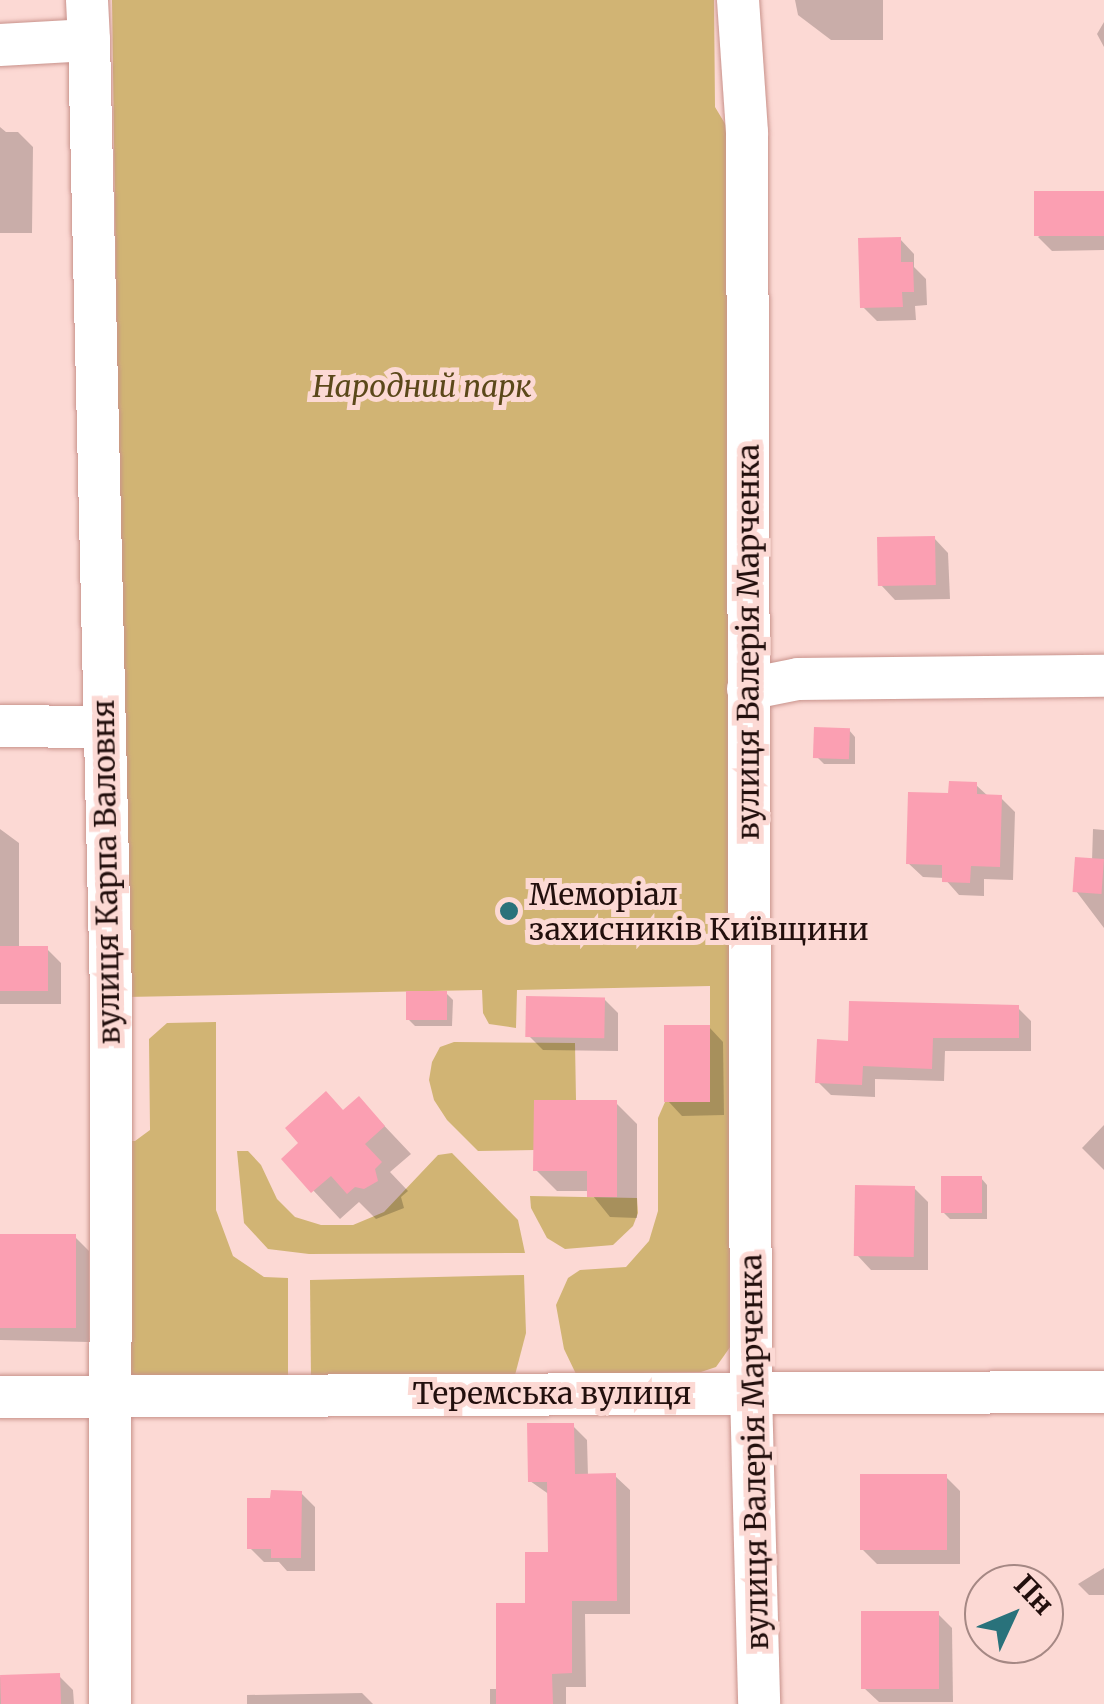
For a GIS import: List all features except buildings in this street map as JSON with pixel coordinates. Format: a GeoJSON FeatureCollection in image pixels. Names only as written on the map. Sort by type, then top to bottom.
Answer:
{"type":"FeatureCollection","features":[{"type":"Feature","properties":{"kind":"street","name":"вулиця Валерія Марченка"},"geometry":{"type":"LineString","coordinates":[[738,0],[747,132],[751,1392],[759,1704]]}},
{"type":"Feature","properties":{"kind":"street"},"geometry":{"type":"LineString","coordinates":[[0,45],[88,20]]}},
{"type":"Feature","properties":{"kind":"street","name":"вулиця Карпа Валовня"},"geometry":{"type":"LineString","coordinates":[[88,20],[111,998],[107,1397],[110,1704]]}},
{"type":"Feature","properties":{"kind":"street"},"geometry":{"type":"LineString","coordinates":[[748,689],[798,679],[1104,676]]}},
{"type":"Feature","properties":{"kind":"street"},"geometry":{"type":"LineString","coordinates":[[0,726],[102,727]]}},
{"type":"Feature","properties":{"kind":"street","name":"Теремська вулиця"},"geometry":{"type":"LineString","coordinates":[[0,1398],[1104,1392]]}},
{"type":"Feature","properties":{"kind":"green space","name":"Народний парк"},"geometry":{"type":"Polygon","coordinates":[[[112,0],[714,0],[715,107],[730,132],[733,1343],[716,1367],[701,1372],[576,1374],[564,1349],[556,1305],[568,1278],[580,1270],[626,1267],[649,1241],[658,1211],[658,1118],[665,1102],[710,1101],[710,986],[517,990],[516,1028],[489,1024],[483,1013],[482,990],[126,997],[112,0]]]}},
{"type":"Feature","properties":{"kind":"green space"},"geometry":{"type":"Polygon","coordinates":[[[216,1022],[216,1210],[233,1256],[264,1277],[288,1278],[288,1378],[130,1375],[125,1141],[135,1141],[150,1130],[149,1039],[167,1023],[216,1022]]]}},
{"type":"Feature","properties":{"kind":"green space"},"geometry":{"type":"Polygon","coordinates":[[[454,1042],[575,1043],[576,1100],[534,1100],[534,1150],[478,1151],[447,1120],[434,1100],[429,1080],[440,1047],[454,1042]]]}},
{"type":"Feature","properties":{"kind":"green space"},"geometry":{"type":"Polygon","coordinates":[[[237,1151],[248,1151],[261,1165],[277,1199],[295,1217],[321,1225],[353,1225],[384,1212],[438,1155],[452,1153],[518,1220],[525,1253],[309,1254],[268,1249],[244,1223],[237,1151]]]}},
{"type":"Feature","properties":{"kind":"green space"},"geometry":{"type":"Polygon","coordinates":[[[530,1196],[637,1198],[638,1213],[633,1226],[613,1245],[565,1249],[547,1238],[531,1208],[530,1196]]]}},
{"type":"Feature","properties":{"kind":"green space"},"geometry":{"type":"Polygon","coordinates":[[[524,1275],[526,1333],[515,1375],[311,1378],[310,1280],[524,1275]]]}},
{"type":"Feature","properties":{"kind":"place","name":"Меморіал захисників Київщини"},"geometry":{"type":"Point","coordinates":[509,911]}}]}
